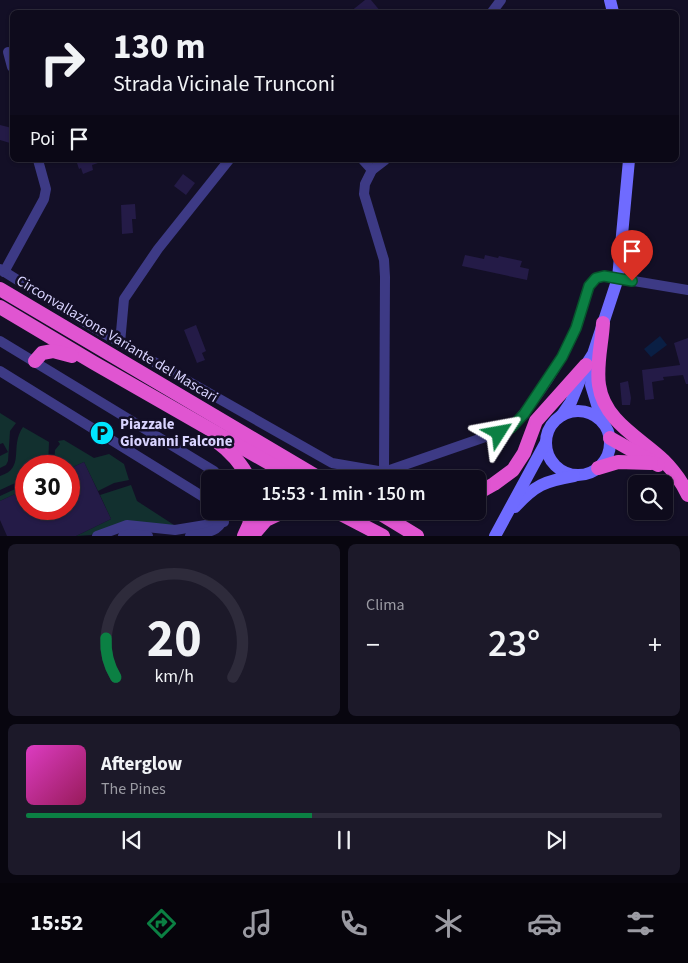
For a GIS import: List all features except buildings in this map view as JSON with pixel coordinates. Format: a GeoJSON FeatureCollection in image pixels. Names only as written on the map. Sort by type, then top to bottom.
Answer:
{"type":"FeatureCollection","features":[{"type":"Feature","properties":{"kind":"highway","name":"Circonvallazione Variante del Mascari"},"geometry":{"type":"LineString","coordinates":[[0,289],[306,470]]}},
{"type":"Feature","properties":{"kind":"highway","name":"Circonvallazione Variante del Mascari"},"geometry":{"type":"LineString","coordinates":[[0,307],[281,470]]}},
{"type":"Feature","properties":{"kind":"highway"},"geometry":{"type":"LineString","coordinates":[[603,323],[599,386],[607,406],[622,427],[675,472],[688,494]]}},
{"type":"Feature","properties":{"kind":"highway"},"geometry":{"type":"LineString","coordinates":[[32,360],[42,353],[53,351],[94,363]]}},
{"type":"Feature","properties":{"kind":"highway"},"geometry":{"type":"LineString","coordinates":[[486,488],[513,470],[527,448],[536,421],[589,359]]}},
{"type":"Feature","properties":{"kind":"highway"},"geometry":{"type":"LineString","coordinates":[[138,388],[232,453],[244,470]]}},
{"type":"Feature","properties":{"kind":"highway"},"geometry":{"type":"LineString","coordinates":[[610,438],[656,464],[688,494]]}},
{"type":"Feature","properties":{"kind":"highway"},"geometry":{"type":"LineString","coordinates":[[288,459],[311,470]]}},
{"type":"Feature","properties":{"kind":"highway"},"geometry":{"type":"LineString","coordinates":[[598,468],[618,462],[656,464]]}},
{"type":"Feature","properties":{"kind":"highway"},"geometry":{"type":"LineString","coordinates":[[244,536],[250,520]]}},
{"type":"Feature","properties":{"kind":"highway"},"geometry":{"type":"LineString","coordinates":[[252,536],[266,520]]}},
{"type":"Feature","properties":{"kind":"highway"},"geometry":{"type":"LineString","coordinates":[[352,520],[383,536]]}},
{"type":"Feature","properties":{"kind":"highway"},"geometry":{"type":"LineString","coordinates":[[366,520],[392,536]]}},
{"type":"Feature","properties":{"kind":"highway"},"geometry":{"type":"LineString","coordinates":[[391,520],[417,536]]}},
{"type":"Feature","properties":{"kind":"main road"},"geometry":{"type":"LineString","coordinates":[[495,536],[546,442],[550,427],[571,402],[603,323],[618,278],[629,162]]}},
{"type":"Feature","properties":{"kind":"main road"},"geometry":{"type":"LineString","coordinates":[[506,517],[522,499],[542,483],[586,474],[603,464],[609,452],[610,438],[602,421],[591,385],[589,359]]}},
{"type":"Feature","properties":{"kind":"main road"},"geometry":{"type":"LineString","coordinates":[[562,415],[573,411],[581,411],[592,414],[602,421]]}},
{"type":"Feature","properties":{"kind":"main road"},"geometry":{"type":"LineString","coordinates":[[546,442],[547,450],[553,463],[564,472],[579,475]]}},
{"type":"Feature","properties":{"kind":"street"},"geometry":{"type":"LineString","coordinates":[[8,52],[10,60]]}},
{"type":"Feature","properties":{"kind":"street"},"geometry":{"type":"LineString","coordinates":[[39,162],[46,189],[44,199],[2,270],[120,344],[332,463],[372,470]]}},
{"type":"Feature","properties":{"kind":"street"},"geometry":{"type":"LineString","coordinates":[[120,344],[124,299],[158,249],[227,162]]}},
{"type":"Feature","properties":{"kind":"street"},"geometry":{"type":"LineString","coordinates":[[365,162],[372,170]]}},
{"type":"Feature","properties":{"kind":"street"},"geometry":{"type":"LineString","coordinates":[[382,162],[372,170],[365,184],[364,194],[384,260],[384,470]]}},
{"type":"Feature","properties":{"kind":"street"},"geometry":{"type":"LineString","coordinates":[[390,470],[511,428],[524,414],[562,357],[576,328],[589,286],[596,278],[604,276],[688,290]]}},
{"type":"Feature","properties":{"kind":"street"},"geometry":{"type":"LineString","coordinates":[[0,341],[214,470]]}},
{"type":"Feature","properties":{"kind":"street"},"geometry":{"type":"LineString","coordinates":[[0,371],[201,495]]}},
{"type":"Feature","properties":{"kind":"street"},"geometry":{"type":"LineString","coordinates":[[98,536],[127,526],[175,530],[210,520]]}},
{"type":"Feature","properties":{"kind":"street"},"geometry":{"type":"LineString","coordinates":[[190,536],[218,528],[222,520]]}},
{"type":"Feature","properties":{"kind":"street"},"geometry":{"type":"LineString","coordinates":[[123,536],[130,534],[148,536]]}},
{"type":"Feature","properties":{"kind":"green space"},"geometry":{"type":"Polygon","coordinates":[[[0,413],[16,423],[10,431],[8,461],[6,465],[0,468],[0,456],[8,452],[3,443],[0,444],[0,413]]]}},
{"type":"Feature","properties":{"kind":"green space"},"geometry":{"type":"Polygon","coordinates":[[[23,427],[49,442],[48,455],[16,455],[19,435],[23,427]]]}},
{"type":"Feature","properties":{"kind":"green space"},"geometry":{"type":"Polygon","coordinates":[[[64,440],[94,458],[109,454],[124,464],[129,480],[114,483],[98,491],[84,462],[80,464],[80,455],[55,455],[55,450],[60,444],[58,441],[64,440]]]}},
{"type":"Feature","properties":{"kind":"green space"},"geometry":{"type":"Polygon","coordinates":[[[15,462],[15,483],[0,490],[0,476],[13,468],[15,462]]]}},
{"type":"Feature","properties":{"kind":"green space"},"geometry":{"type":"Polygon","coordinates":[[[131,485],[137,501],[174,525],[106,528],[91,535],[76,536],[111,519],[100,495],[131,485]]]}},
{"type":"Feature","properties":{"kind":"green space"},"geometry":{"type":"Polygon","coordinates":[[[15,489],[15,494],[0,501],[0,496],[15,489]]]}},
{"type":"Feature","properties":{"kind":"water"},"geometry":{"type":"Polygon","coordinates":[[[660,336],[667,345],[651,357],[644,349],[660,336]]]}},
{"type":"Feature","properties":{"kind":"place","name":"Piazzale Giovanni Falcone"},"geometry":{"type":"Point","coordinates":[102,433]}},
{"type":"Feature","properties":{"kind":"route"},"geometry":{"type":"LineString","coordinates":[[499,433],[511,428],[524,414],[562,357],[576,328],[589,286],[596,278],[604,276],[632,281]]}}]}
